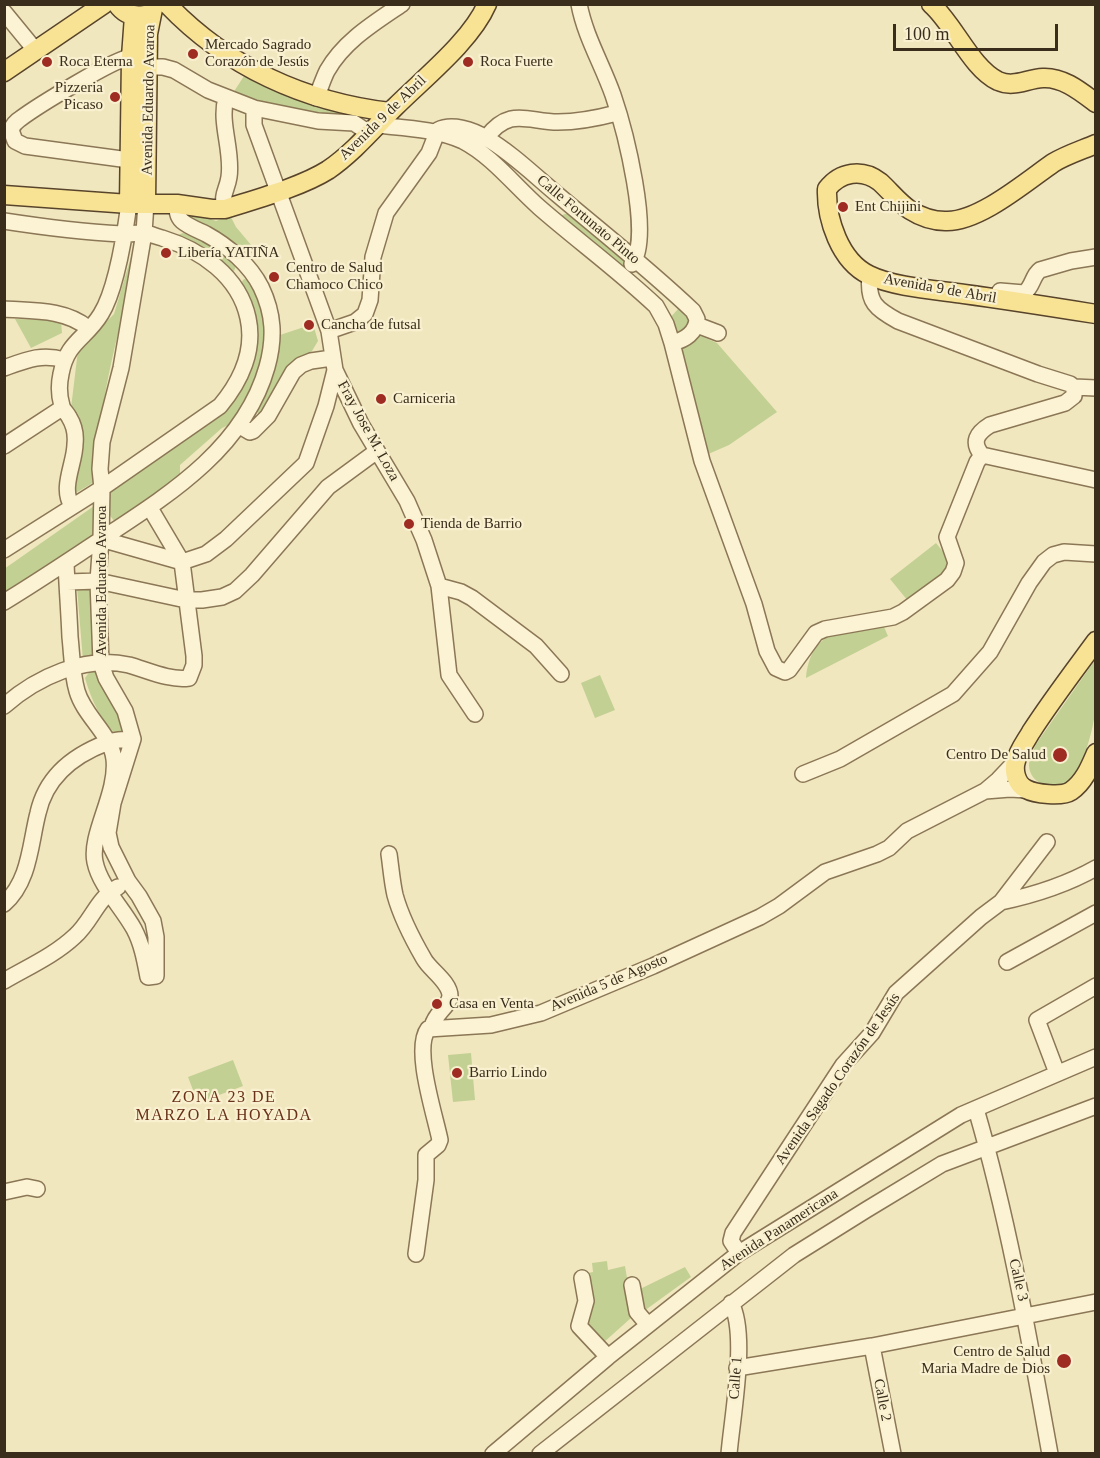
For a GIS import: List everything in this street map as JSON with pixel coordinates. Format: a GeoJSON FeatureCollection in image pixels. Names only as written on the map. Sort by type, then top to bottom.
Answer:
{"type":"FeatureCollection","features":[{"type":"Feature","properties":{"kind":"main road"},"geometry":{"type":"LineString","coordinates":[[4,72],[104,4]]}},
{"type":"Feature","properties":{"kind":"main road"},"geometry":{"type":"LineString","coordinates":[[117,4],[123,11],[134,16],[144,15],[159,6]]}},
{"type":"Feature","properties":{"kind":"main road","name":"Avenida 9 de Abril"},"geometry":{"type":"LineString","coordinates":[[4,195],[177,204],[225,209],[278,191],[328,170],[379,123],[474,28],[487,4]]}},
{"type":"Feature","properties":{"kind":"main road"},"geometry":{"type":"LineString","coordinates":[[931,4],[971,56],[994,79],[1014,85],[1041,78],[1053,79],[1073,86],[1095,103]]}},
{"type":"Feature","properties":{"kind":"main road","name":"Avenida Eduardo Avaroa"},"geometry":{"type":"LineString","coordinates":[[138,203],[149,24],[159,6]]}},
{"type":"Feature","properties":{"kind":"main road","name":"Calle Fortunato Pinto"},"geometry":{"type":"LineString","coordinates":[[159,6],[243,64],[282,85],[316,98],[362,109],[379,123]]}},
{"type":"Feature","properties":{"kind":"main road","name":"Avenida Eduardo Avaroa"},"geometry":{"type":"LineString","coordinates":[[134,16],[129,160],[138,203]]}},
{"type":"Feature","properties":{"kind":"main road","name":"Avenida 9 de Abril"},"geometry":{"type":"LineString","coordinates":[[1095,144],[1055,162],[1012,194],[969,216],[947,222],[933,220],[909,209],[878,181],[862,174],[841,176],[827,189],[827,209],[834,231],[858,268],[870,276],[885,281],[944,291],[1095,314]]}},
{"type":"Feature","properties":{"kind":"main road"},"geometry":{"type":"LineString","coordinates":[[1095,641],[1046,709],[1016,761],[1015,775],[1026,790],[1055,795],[1069,792],[1089,769],[1095,753]]}},
{"type":"Feature","properties":{"kind":"street"},"geometry":{"type":"LineString","coordinates":[[316,98],[327,70],[342,51],[358,34],[402,4]]}},
{"type":"Feature","properties":{"kind":"street"},"geometry":{"type":"LineString","coordinates":[[579,4],[585,27],[613,95],[631,161],[639,234],[635,260],[623,276]]}},
{"type":"Feature","properties":{"kind":"street"},"geometry":{"type":"LineString","coordinates":[[4,12],[36,51]]}},
{"type":"Feature","properties":{"kind":"street"},"geometry":{"type":"LineString","coordinates":[[129,160],[25,146],[15,141],[11,130],[19,120],[66,90],[119,60],[131,57]]}},
{"type":"Feature","properties":{"kind":"street"},"geometry":{"type":"LineString","coordinates":[[147,67],[174,70],[196,84],[254,108],[318,121],[379,123]]}},
{"type":"Feature","properties":{"kind":"street"},"geometry":{"type":"LineString","coordinates":[[225,209],[222,198],[229,178],[229,153],[224,118],[226,98]]}},
{"type":"Feature","properties":{"kind":"street","name":"Fray Jose M. Loza"},"geometry":{"type":"LineString","coordinates":[[254,108],[254,124],[329,331],[333,364],[349,402],[407,501],[424,540],[439,586],[448,675],[475,714]]}},
{"type":"Feature","properties":{"kind":"street"},"geometry":{"type":"LineString","coordinates":[[486,138],[490,132],[504,122],[522,116],[556,122],[597,118],[617,113]]}},
{"type":"Feature","properties":{"kind":"street","name":"Calle Fortunato Pinto"},"geometry":{"type":"LineString","coordinates":[[379,123],[436,133],[465,142],[494,164],[542,209],[656,306],[666,324],[672,344],[702,461],[754,604],[767,651],[776,668],[785,672],[789,670],[816,633],[825,629],[893,617],[947,580],[956,563],[947,537],[977,462],[982,455]]}},
{"type":"Feature","properties":{"kind":"street","name":"Calle Fortunato Pinto"},"geometry":{"type":"LineString","coordinates":[[436,133],[441,128],[456,127],[486,138],[555,193],[693,311],[697,325]]}},
{"type":"Feature","properties":{"kind":"street"},"geometry":{"type":"LineString","coordinates":[[329,331],[355,322],[365,314],[370,300],[374,257],[386,213],[429,153],[436,133]]}},
{"type":"Feature","properties":{"kind":"street"},"geometry":{"type":"LineString","coordinates":[[494,164],[505,152]]}},
{"type":"Feature","properties":{"kind":"street"},"geometry":{"type":"LineString","coordinates":[[542,209],[555,193]]}},
{"type":"Feature","properties":{"kind":"street","name":"Avenida Eduardo Avaroa"},"geometry":{"type":"LineString","coordinates":[[66,563],[72,668],[77,691],[84,709],[114,755],[115,769],[111,793],[94,851],[95,862],[134,930],[148,977],[156,976],[156,937],[153,921],[128,881],[111,847],[108,832],[113,803],[133,739],[125,711],[106,678],[101,663],[98,581],[102,539],[100,469],[102,442],[121,368],[144,233],[138,203]]}},
{"type":"Feature","properties":{"kind":"street","name":"Avenida Eduardo Avaroa"},"geometry":{"type":"LineString","coordinates":[[72,506],[67,493],[74,460],[75,431],[71,420],[62,408],[60,377],[70,348],[102,312],[110,291],[124,234],[138,203]]}},
{"type":"Feature","properties":{"kind":"street"},"geometry":{"type":"LineString","coordinates":[[4,602],[150,508],[196,472],[240,426],[264,379],[273,334],[269,303],[248,267],[218,242],[182,221],[178,214],[177,204]]}},
{"type":"Feature","properties":{"kind":"street"},"geometry":{"type":"LineString","coordinates":[[4,221],[124,234],[144,233],[177,243],[196,252],[231,280],[246,308],[250,326],[246,360],[232,392],[220,406],[102,488],[4,550]]}},
{"type":"Feature","properties":{"kind":"street"},"geometry":{"type":"LineString","coordinates":[[944,291],[959,287],[1024,293],[1040,270],[1095,257]]}},
{"type":"Feature","properties":{"kind":"street"},"geometry":{"type":"LineString","coordinates":[[231,280],[248,267]]}},
{"type":"Feature","properties":{"kind":"street"},"geometry":{"type":"LineString","coordinates":[[870,276],[868,293],[872,300],[885,314],[898,321],[1074,387],[1095,388]]}},
{"type":"Feature","properties":{"kind":"street"},"geometry":{"type":"LineString","coordinates":[[4,309],[62,314],[80,321],[88,328]]}},
{"type":"Feature","properties":{"kind":"street"},"geometry":{"type":"LineString","coordinates":[[672,344],[692,333],[697,325],[718,333]]}},
{"type":"Feature","properties":{"kind":"street"},"geometry":{"type":"LineString","coordinates":[[4,368],[33,357],[52,356],[64,360]]}},
{"type":"Feature","properties":{"kind":"street"},"geometry":{"type":"LineString","coordinates":[[102,539],[182,562],[206,554],[226,539],[306,463],[326,406],[333,364],[311,361],[301,365],[293,372],[268,416],[253,432],[240,426]]}},
{"type":"Feature","properties":{"kind":"street"},"geometry":{"type":"LineString","coordinates":[[1074,387],[1074,396],[1065,403],[990,425],[980,432],[976,446],[982,455],[1095,480]]}},
{"type":"Feature","properties":{"kind":"street"},"geometry":{"type":"LineString","coordinates":[[4,446],[62,408]]}},
{"type":"Feature","properties":{"kind":"street"},"geometry":{"type":"LineString","coordinates":[[67,582],[98,581],[186,600],[212,600],[234,591],[270,556],[328,487],[377,451]]}},
{"type":"Feature","properties":{"kind":"street"},"geometry":{"type":"LineString","coordinates":[[4,706],[43,680],[72,668],[101,663],[114,662],[175,677],[189,678],[194,656],[182,562],[150,508]]}},
{"type":"Feature","properties":{"kind":"street"},"geometry":{"type":"LineString","coordinates":[[803,774],[840,759],[953,694],[990,652],[1029,583],[1044,562],[1053,555],[1064,552],[1095,554]]}},
{"type":"Feature","properties":{"kind":"street"},"geometry":{"type":"LineString","coordinates":[[439,586],[461,592],[472,598],[536,646],[561,674]]}},
{"type":"Feature","properties":{"kind":"street"},"geometry":{"type":"LineString","coordinates":[[4,904],[17,889],[25,871],[38,813],[50,782],[71,760],[107,742],[133,739]]}},
{"type":"Feature","properties":{"kind":"street","name":"Avenida 5 de Agosto"},"geometry":{"type":"LineString","coordinates":[[432,1028],[475,1027],[507,1023],[541,1012],[653,966],[760,917],[825,872],[889,848],[907,831],[985,791],[1016,761]]}},
{"type":"Feature","properties":{"kind":"street","name":"Avenida 5 de Agosto"},"geometry":{"type":"LineString","coordinates":[[985,791],[1026,790]]}},
{"type":"Feature","properties":{"kind":"street","name":"Avenida Sagado Corazón de Jesús"},"geometry":{"type":"LineString","coordinates":[[739,1253],[731,1241],[733,1233],[843,1065],[872,1034],[896,993],[912,976],[948,948],[981,916],[1001,902],[1047,842]]}},
{"type":"Feature","properties":{"kind":"street"},"geometry":{"type":"LineString","coordinates":[[389,854],[395,895],[404,917],[425,962],[448,988],[450,994],[446,1005],[433,1020],[432,1028],[428,1029],[424,1036],[422,1048],[424,1069],[440,1140],[438,1146],[426,1155],[426,1180],[416,1254]]}},
{"type":"Feature","properties":{"kind":"street"},"geometry":{"type":"LineString","coordinates":[[1001,902],[1060,885],[1095,868]]}},
{"type":"Feature","properties":{"kind":"street"},"geometry":{"type":"LineString","coordinates":[[4,981],[78,934],[110,891],[128,881]]}},
{"type":"Feature","properties":{"kind":"street"},"geometry":{"type":"LineString","coordinates":[[1007,962],[1095,913]]}},
{"type":"Feature","properties":{"kind":"street"},"geometry":{"type":"LineString","coordinates":[[1057,1073],[1037,1020],[1095,986]]}},
{"type":"Feature","properties":{"kind":"street","name":"Avenida Panamericana"},"geometry":{"type":"LineString","coordinates":[[494,1454],[608,1357],[739,1253],[936,1130],[976,1108],[1095,1057]]}},
{"type":"Feature","properties":{"kind":"street","name":"Avenida Panamericana"},"geometry":{"type":"LineString","coordinates":[[540,1454],[794,1255],[942,1164],[1095,1106]]}},
{"type":"Feature","properties":{"kind":"street","name":"Calle 3"},"geometry":{"type":"LineString","coordinates":[[976,1108],[1026,1314],[1050,1454]]}},
{"type":"Feature","properties":{"kind":"street"},"geometry":{"type":"LineString","coordinates":[[4,1192],[27,1187],[37,1188]]}},
{"type":"Feature","properties":{"kind":"street"},"geometry":{"type":"LineString","coordinates":[[582,1278],[586,1301],[579,1326],[608,1357]]}},
{"type":"Feature","properties":{"kind":"street"},"geometry":{"type":"LineString","coordinates":[[632,1285],[637,1312],[648,1325]]}},
{"type":"Feature","properties":{"kind":"street"},"geometry":{"type":"LineString","coordinates":[[737,1368],[872,1346],[1095,1302]]}},
{"type":"Feature","properties":{"kind":"street","name":"Calle 1"},"geometry":{"type":"LineString","coordinates":[[729,1454],[737,1368],[737,1318],[731,1303]]}},
{"type":"Feature","properties":{"kind":"street","name":"Calle 2"},"geometry":{"type":"LineString","coordinates":[[872,1346],[893,1454]]}},
{"type":"Feature","properties":{"kind":"green space"},"geometry":{"type":"Polygon","coordinates":[[[244,76],[280,93],[342,113],[343,116],[269,108],[233,93],[244,76]]]}},
{"type":"Feature","properties":{"kind":"green space"},"geometry":{"type":"Polygon","coordinates":[[[189,214],[216,221],[230,215],[236,227],[257,252],[240,255],[215,231],[191,219],[189,214]]]}},
{"type":"Feature","properties":{"kind":"green space"},"geometry":{"type":"Polygon","coordinates":[[[565,214],[570,214],[627,261],[624,267],[621,269],[560,219],[565,214]]]}},
{"type":"Feature","properties":{"kind":"green space"},"geometry":{"type":"Polygon","coordinates":[[[183,233],[198,238],[219,250],[236,266],[234,271],[228,270],[179,239],[178,235],[183,233]]]}},
{"type":"Feature","properties":{"kind":"green space"},"geometry":{"type":"Polygon","coordinates":[[[136,240],[142,241],[106,391],[97,451],[96,481],[74,494],[71,408],[78,350],[114,314],[136,240]]]}},
{"type":"Feature","properties":{"kind":"green space"},"geometry":{"type":"Polygon","coordinates":[[[244,279],[249,280],[262,304],[267,341],[256,381],[231,424],[222,428],[180,465],[180,478],[138,510],[114,521],[109,514],[110,492],[220,413],[237,397],[247,377],[244,290],[241,283],[244,279]]]}},
{"type":"Feature","properties":{"kind":"green space"},"geometry":{"type":"Polygon","coordinates":[[[678,309],[684,311],[692,323],[675,334],[669,319],[678,309]]]}},
{"type":"Feature","properties":{"kind":"green space"},"geometry":{"type":"Polygon","coordinates":[[[15,319],[58,320],[61,321],[62,333],[31,348],[15,319]]]}},
{"type":"Feature","properties":{"kind":"green space"},"geometry":{"type":"Polygon","coordinates":[[[313,324],[318,341],[262,416],[257,412],[256,407],[278,353],[280,335],[313,324]]]}},
{"type":"Feature","properties":{"kind":"green space"},"geometry":{"type":"Polygon","coordinates":[[[696,334],[717,343],[777,412],[729,445],[706,455],[678,353],[680,342],[696,334]]]}},
{"type":"Feature","properties":{"kind":"green space"},"geometry":{"type":"Polygon","coordinates":[[[94,506],[98,534],[5,603],[4,569],[94,506]]]}},
{"type":"Feature","properties":{"kind":"green space"},"geometry":{"type":"Polygon","coordinates":[[[936,543],[949,559],[948,570],[908,601],[890,579],[936,543]]]}},
{"type":"Feature","properties":{"kind":"green space"},"geometry":{"type":"Polygon","coordinates":[[[93,587],[94,657],[83,661],[77,588],[93,587]]]}},
{"type":"Feature","properties":{"kind":"green space"},"geometry":{"type":"Polygon","coordinates":[[[879,624],[884,627],[888,636],[806,678],[809,662],[821,642],[840,632],[879,624]]]}},
{"type":"Feature","properties":{"kind":"green space"},"geometry":{"type":"Polygon","coordinates":[[[1095,660],[1094,718],[1083,758],[1075,775],[1066,785],[1046,786],[1039,783],[1031,773],[1029,766],[1031,755],[1036,744],[1095,660]]]}},
{"type":"Feature","properties":{"kind":"green space"},"geometry":{"type":"Polygon","coordinates":[[[96,669],[118,712],[126,734],[118,736],[112,730],[94,702],[85,678],[91,670],[96,669]]]}},
{"type":"Feature","properties":{"kind":"green space"},"geometry":{"type":"Polygon","coordinates":[[[600,675],[615,710],[595,718],[581,683],[600,675]]]}},
{"type":"Feature","properties":{"kind":"green space"},"geometry":{"type":"Polygon","coordinates":[[[471,1053],[475,1100],[453,1102],[448,1055],[471,1053]]]}},
{"type":"Feature","properties":{"kind":"green space"},"geometry":{"type":"Polygon","coordinates":[[[233,1060],[243,1086],[198,1103],[188,1077],[233,1060]]]}},
{"type":"Feature","properties":{"kind":"green space"},"geometry":{"type":"Polygon","coordinates":[[[607,1261],[608,1270],[625,1266],[633,1314],[603,1343],[584,1327],[583,1274],[593,1272],[592,1263],[607,1261]]]}},
{"type":"Feature","properties":{"kind":"green space"},"geometry":{"type":"Polygon","coordinates":[[[685,1267],[691,1277],[644,1311],[638,1290],[685,1267]]]}},
{"type":"Feature","properties":{"kind":"place","name":"Mercado Sagrado Corazón de Jesús"},"geometry":{"type":"Point","coordinates":[193,54]}},
{"type":"Feature","properties":{"kind":"place","name":"Roca Eterna"},"geometry":{"type":"Point","coordinates":[47,62]}},
{"type":"Feature","properties":{"kind":"place","name":"Roca Fuerte"},"geometry":{"type":"Point","coordinates":[468,62]}},
{"type":"Feature","properties":{"kind":"place","name":"Pizzeria Picaso"},"geometry":{"type":"Point","coordinates":[115,97]}},
{"type":"Feature","properties":{"kind":"place","name":"Ent Chijini"},"geometry":{"type":"Point","coordinates":[843,207]}},
{"type":"Feature","properties":{"kind":"place","name":"Libería YATIÑA"},"geometry":{"type":"Point","coordinates":[166,253]}},
{"type":"Feature","properties":{"kind":"place","name":"Centro de Salud Chamoco Chico"},"geometry":{"type":"Point","coordinates":[274,277]}},
{"type":"Feature","properties":{"kind":"place","name":"Cancha de futsal"},"geometry":{"type":"Point","coordinates":[309,325]}},
{"type":"Feature","properties":{"kind":"place","name":"Carniceria"},"geometry":{"type":"Point","coordinates":[381,399]}},
{"type":"Feature","properties":{"kind":"place","name":"Tienda de Barrio"},"geometry":{"type":"Point","coordinates":[409,524]}},
{"type":"Feature","properties":{"kind":"place","name":"Centro De Salud"},"geometry":{"type":"Point","coordinates":[1060,755]}},
{"type":"Feature","properties":{"kind":"place","name":"Casa en Venta"},"geometry":{"type":"Point","coordinates":[437,1004]}},
{"type":"Feature","properties":{"kind":"place","name":"Barrio Lindo"},"geometry":{"type":"Point","coordinates":[457,1073]}},
{"type":"Feature","properties":{"kind":"place","name":"Centro de Salud Maria Madre de Dios"},"geometry":{"type":"Point","coordinates":[1064,1361]}},
{"type":"Feature","properties":{"kind":"district","name":"ZONA 23 DE MARZO LA HOYADA"},"geometry":{"type":"Point","coordinates":[224,1107]}}]}
